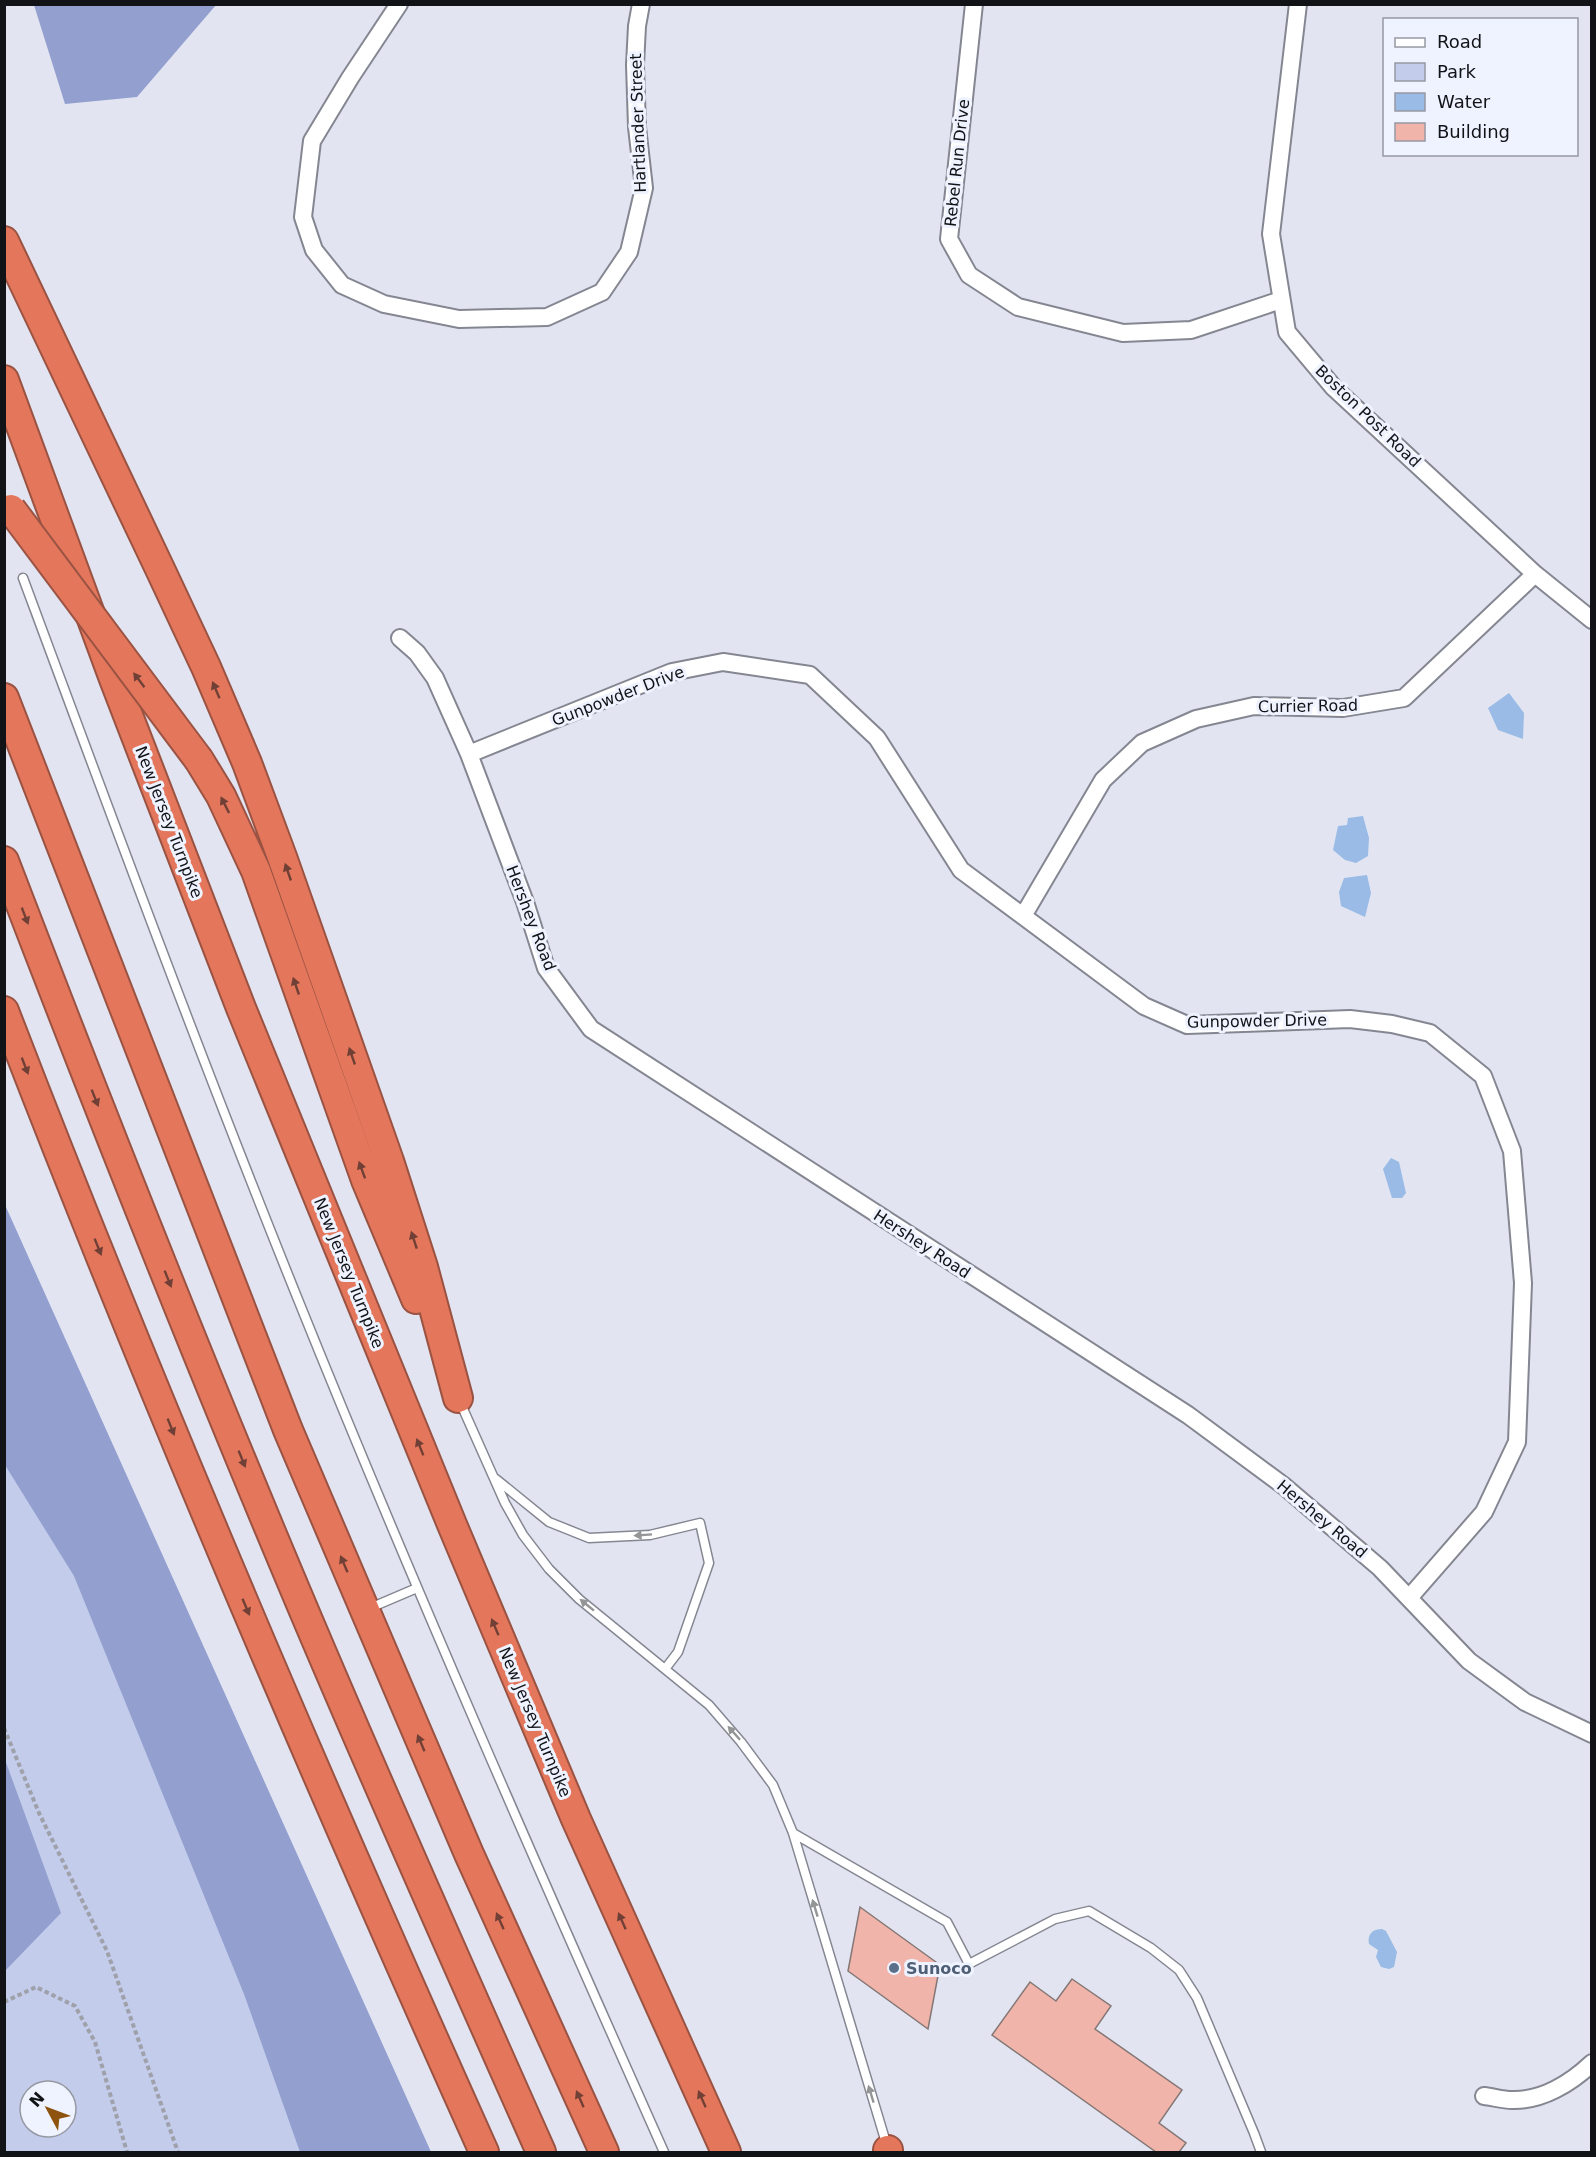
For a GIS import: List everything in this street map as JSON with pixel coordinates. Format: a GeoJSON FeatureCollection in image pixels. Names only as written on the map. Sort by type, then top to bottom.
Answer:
{"type":"FeatureCollection","features":[{"type":"Feature","properties":{"kind":"highway"},"geometry":{"type":"LineString","coordinates":[[4,241],[169,588],[247,763],[389,1161],[423,1267],[458,1398]]}},
{"type":"Feature","properties":{"kind":"highway","name":"New Jersey Turnpike"},"geometry":{"type":"LineString","coordinates":[[4,380],[114,679],[245,1020],[453,1527],[576,1819],[726,2152]]}},
{"type":"Feature","properties":{"kind":"highway"},"geometry":{"type":"LineString","coordinates":[[8,504],[199,760],[225,805],[256,871],[366,1180],[458,1398]]}},
{"type":"Feature","properties":{"kind":"highway"},"geometry":{"type":"LineString","coordinates":[[4,698],[288,1430],[469,1854],[604,2152]]}},
{"type":"Feature","properties":{"kind":"highway"},"geometry":{"type":"LineString","coordinates":[[4,861],[90,1087],[297,1596],[415,1870],[541,2152]]}},
{"type":"Feature","properties":{"kind":"highway"},"geometry":{"type":"LineString","coordinates":[[4,1011],[129,1325],[248,1613],[369,1897],[484,2152]]}},
{"type":"Feature","properties":{"kind":"street","name":"Hartlander Street"},"geometry":{"type":"LineString","coordinates":[[399,4],[312,141],[303,217],[314,250],[342,285],[384,304],[459,319],[547,317],[602,292],[628,252],[644,188],[637,127],[635,65],[637,26],[641,4]]}},
{"type":"Feature","properties":{"kind":"street","name":"Rebel Run Drive"},"geometry":{"type":"LineString","coordinates":[[974,4],[949,239],[969,275],[1018,307],[1123,333],[1191,330],[1281,300]]}},
{"type":"Feature","properties":{"kind":"street","name":"Boston Post Road"},"geometry":{"type":"LineString","coordinates":[[1298,4],[1271,234],[1287,332],[1334,387],[1535,574],[1592,620]]}},
{"type":"Feature","properties":{"kind":"street","name":"Currier Road"},"geometry":{"type":"LineString","coordinates":[[1023,916],[1103,780],[1142,743],[1196,718],[1254,706],[1343,708],[1404,698],[1535,574]]}},
{"type":"Feature","properties":{"kind":"street","name":"Hershey Road"},"geometry":{"type":"LineString","coordinates":[[400,638],[417,653],[435,678],[470,754],[525,902],[546,968],[591,1029],[1188,1415],[1284,1486],[1380,1568],[1469,1661],[1525,1702],[1592,1734]]}},
{"type":"Feature","properties":{"kind":"street","name":"Gunpowder Drive"},"geometry":{"type":"LineString","coordinates":[[470,754],[672,672],[723,662],[810,675],[877,738],[961,870],[1144,1006],[1187,1025],[1350,1019],[1392,1024],[1430,1033],[1483,1076],[1512,1151],[1523,1283],[1517,1442],[1484,1512],[1409,1598]]}},
{"type":"Feature","properties":{"kind":"street"},"geometry":{"type":"LineString","coordinates":[[1484,2096],[1514,2100],[1545,2094],[1575,2079],[1592,2063]]}},
{"type":"Feature","properties":{"kind":"lane"},"geometry":{"type":"LineString","coordinates":[[23,578],[202,1058],[297,1297],[417,1588],[664,2152]]}},
{"type":"Feature","properties":{"kind":"lane"},"geometry":{"type":"LineString","coordinates":[[458,1398],[493,1477],[523,1534],[549,1569],[579,1599],[709,1705],[741,1742],[773,1785],[793,1833],[888,2152]]}},
{"type":"Feature","properties":{"kind":"lane"},"geometry":{"type":"LineString","coordinates":[[493,1477],[549,1522],[589,1538],[650,1535],[700,1523],[709,1563],[678,1652],[665,1669]]}},
{"type":"Feature","properties":{"kind":"lane"},"geometry":{"type":"LineString","coordinates":[[364,1610],[417,1588]]}},
{"type":"Feature","properties":{"kind":"lane"},"geometry":{"type":"LineString","coordinates":[[793,1833],[947,1922],[969,1964],[1055,1919],[1089,1911],[1151,1948],[1179,1970],[1197,1998],[1261,2152]]}},
{"type":"Feature","properties":{"kind":"path"},"geometry":{"type":"LineString","coordinates":[[4,1728],[39,1813],[107,1951],[178,2152]]}},
{"type":"Feature","properties":{"kind":"path"},"geometry":{"type":"LineString","coordinates":[[4,2002],[36,1987],[75,2006],[95,2042],[127,2152]]}},
{"type":"Feature","properties":{"kind":"green space"},"geometry":{"type":"Polygon","coordinates":[[[5,1205],[431,2152],[5,2152],[5,1205]]]}},
{"type":"Feature","properties":{"kind":"shaded area"},"geometry":{"type":"Polygon","coordinates":[[[34,4],[216,5],[137,97],[65,104],[34,4]]]}},
{"type":"Feature","properties":{"kind":"shaded area"},"geometry":{"type":"Polygon","coordinates":[[[5,1205],[431,2152],[300,2152],[244,1994],[74,1576],[5,1465],[5,1205]]]}},
{"type":"Feature","properties":{"kind":"shaded area"},"geometry":{"type":"Polygon","coordinates":[[[4,1757],[61,1913],[5,1971],[4,1971],[4,1757]]]}},
{"type":"Feature","properties":{"kind":"water"},"geometry":{"type":"Polygon","coordinates":[[[1509,693],[1524,713],[1523,739],[1498,730],[1488,708],[1509,693]]]}},
{"type":"Feature","properties":{"kind":"water"},"geometry":{"type":"Polygon","coordinates":[[[1363,816],[1369,838],[1368,856],[1356,863],[1345,860],[1333,850],[1338,826],[1347,825],[1348,818],[1363,816]]]}},
{"type":"Feature","properties":{"kind":"water"},"geometry":{"type":"Polygon","coordinates":[[[1367,875],[1371,893],[1365,917],[1341,906],[1339,892],[1344,878],[1367,875]]]}},
{"type":"Feature","properties":{"kind":"water"},"geometry":{"type":"Polygon","coordinates":[[[1391,1158],[1399,1162],[1406,1193],[1402,1198],[1392,1198],[1383,1169],[1391,1158]]]}},
{"type":"Feature","properties":{"kind":"water"},"geometry":{"type":"Polygon","coordinates":[[[1382,1929],[1386,1931],[1397,1952],[1394,1967],[1389,1969],[1381,1967],[1376,1957],[1378,1950],[1369,1944],[1371,1933],[1382,1929]]]}},
{"type":"Feature","properties":{"kind":"building","name":"Sunoco"},"geometry":{"type":"Polygon","coordinates":[[[860,1907],[940,1965],[928,2029],[848,1971],[860,1907]]]}},
{"type":"Feature","properties":{"kind":"building"},"geometry":{"type":"Polygon","coordinates":[[[1072,1979],[1111,2006],[1095,2029],[1182,2090],[1159,2123],[1186,2143],[1179,2152],[1156,2152],[992,2035],[1030,1982],[1056,2001],[1072,1979]]]}},
{"type":"Feature","properties":{"kind":"place","name":"Sunoco"},"geometry":{"type":"Point","coordinates":[894,1968]}}]}
